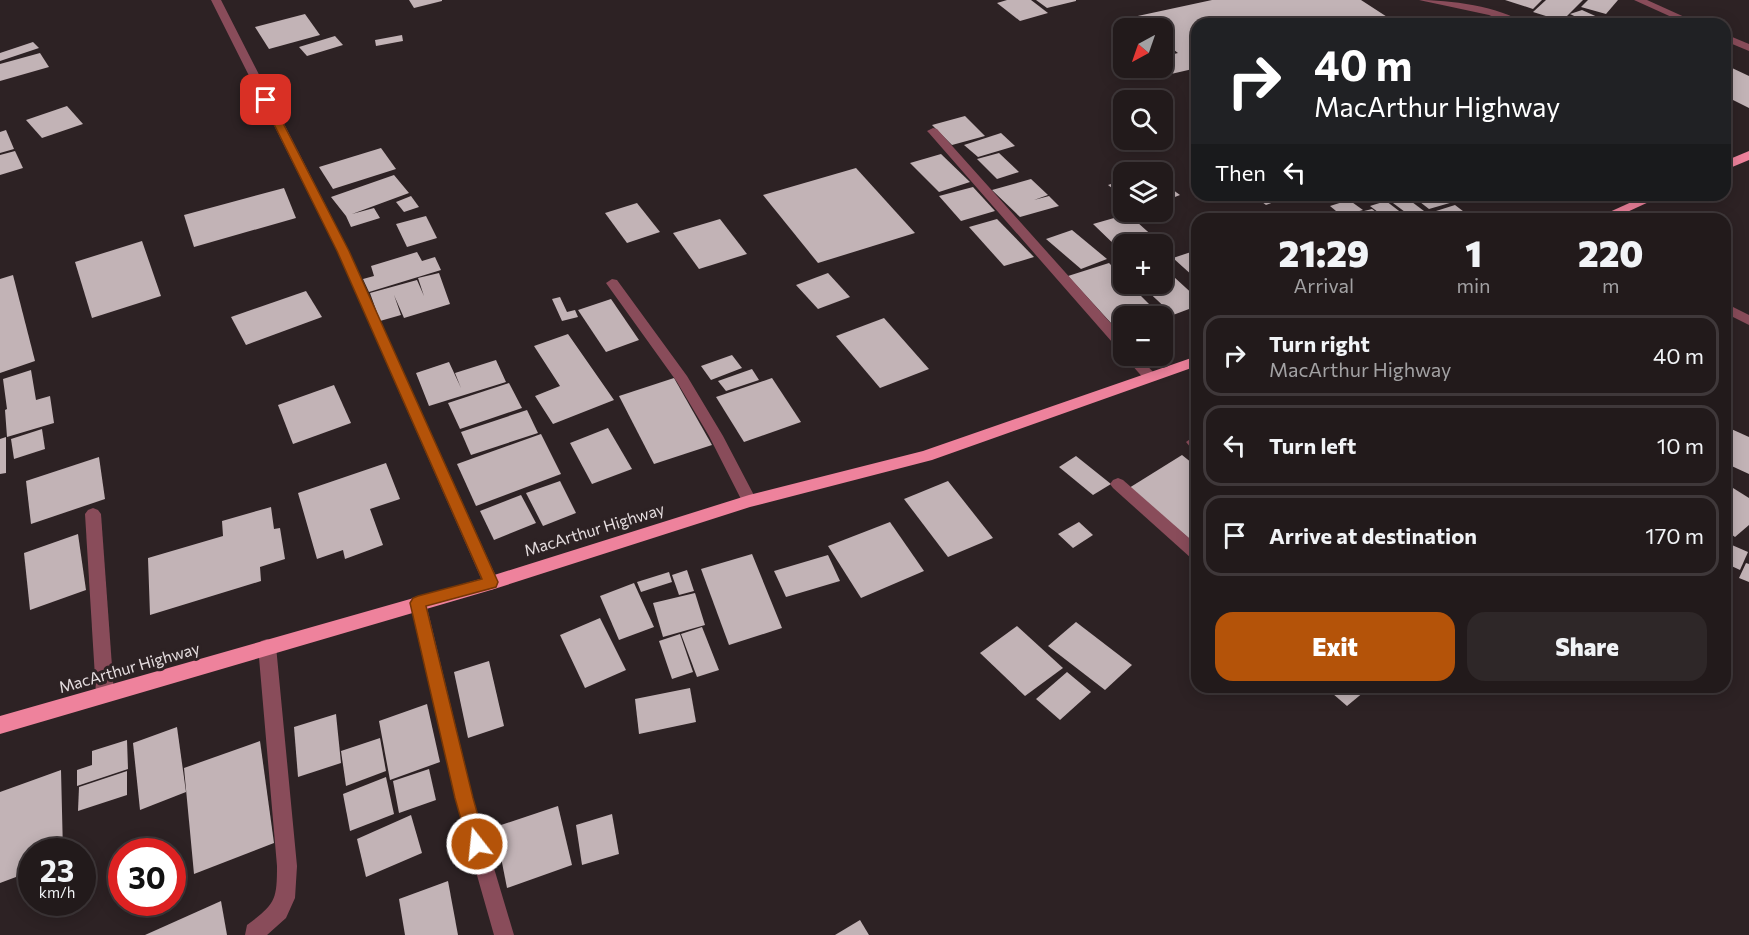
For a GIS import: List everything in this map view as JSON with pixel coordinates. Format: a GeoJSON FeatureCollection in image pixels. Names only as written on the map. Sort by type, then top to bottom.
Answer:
{"type":"FeatureCollection","features":[{"type":"Feature","properties":{"kind":"highway"},"geometry":{"type":"LineString","coordinates":[[1731,163],[1749,155]]}},
{"type":"Feature","properties":{"kind":"highway"},"geometry":{"type":"LineString","coordinates":[[1614,213],[1639,201]]}},
{"type":"Feature","properties":{"kind":"highway","name":"MacArthur Highway"},"geometry":{"type":"LineString","coordinates":[[0,725],[490,582],[749,501],[926,456],[1191,363]]}},
{"type":"Feature","properties":{"kind":"street"},"geometry":{"type":"LineString","coordinates":[[216,0],[343,251],[490,582]]}},
{"type":"Feature","properties":{"kind":"street"},"geometry":{"type":"LineString","coordinates":[[1424,0],[1492,13],[1504,18]]}},
{"type":"Feature","properties":{"kind":"street"},"geometry":{"type":"LineString","coordinates":[[1639,0],[1681,18]]}},
{"type":"Feature","properties":{"kind":"street"},"geometry":{"type":"LineString","coordinates":[[1731,40],[1749,48]]}},
{"type":"Feature","properties":{"kind":"street"},"geometry":{"type":"LineString","coordinates":[[933,130],[1113,335]]}},
{"type":"Feature","properties":{"kind":"street"},"geometry":{"type":"LineString","coordinates":[[612,283],[682,379],[716,436],[749,501]]}},
{"type":"Feature","properties":{"kind":"street"},"geometry":{"type":"LineString","coordinates":[[1731,310],[1749,321]]}},
{"type":"Feature","properties":{"kind":"street"},"geometry":{"type":"LineString","coordinates":[[1140,366],[1150,377]]}},
{"type":"Feature","properties":{"kind":"street"},"geometry":{"type":"LineString","coordinates":[[1118,484],[1191,549]]}},
{"type":"Feature","properties":{"kind":"street"},"geometry":{"type":"LineString","coordinates":[[93,514],[105,694]]}},
{"type":"Feature","properties":{"kind":"street"},"geometry":{"type":"LineString","coordinates":[[418,603],[464,798],[504,935]]}},
{"type":"Feature","properties":{"kind":"street"},"geometry":{"type":"LineString","coordinates":[[254,932],[278,915],[287,900],[287,866],[267,646]]}},
{"type":"Feature","properties":{"kind":"building"},"geometry":{"type":"Polygon","coordinates":[[[409,0],[442,0],[442,1],[414,8],[409,0]]]}},
{"type":"Feature","properties":{"kind":"building"},"geometry":{"type":"Polygon","coordinates":[[[1007,0],[1031,0],[1048,13],[1020,21],[997,3],[1007,0]]]}},
{"type":"Feature","properties":{"kind":"building"},"geometry":{"type":"Polygon","coordinates":[[[1036,0],[1076,0],[1076,1],[1047,8],[1036,0]]]}},
{"type":"Feature","properties":{"kind":"building"},"geometry":{"type":"Polygon","coordinates":[[[1212,0],[1361,0],[1389,18],[1191,18],[1191,69],[1173,74],[1173,54],[1178,53],[1173,49],[1173,18],[1134,18],[1212,0]]]}},
{"type":"Feature","properties":{"kind":"building"},"geometry":{"type":"Polygon","coordinates":[[[1505,0],[1542,0],[1533,9],[1505,0]]]}},
{"type":"Feature","properties":{"kind":"building"},"geometry":{"type":"Polygon","coordinates":[[[1546,0],[1583,0],[1565,18],[1552,18],[1533,12],[1546,0]]]}},
{"type":"Feature","properties":{"kind":"building"},"geometry":{"type":"Polygon","coordinates":[[[1588,0],[1618,0],[1606,14],[1581,7],[1588,0]]]}},
{"type":"Feature","properties":{"kind":"building"},"geometry":{"type":"Polygon","coordinates":[[[1582,10],[1600,18],[1578,18],[1570,14],[1582,10]]]}},
{"type":"Feature","properties":{"kind":"building"},"geometry":{"type":"Polygon","coordinates":[[[305,14],[320,35],[269,49],[255,27],[305,14]]]}},
{"type":"Feature","properties":{"kind":"building"},"geometry":{"type":"Polygon","coordinates":[[[402,35],[403,41],[376,46],[375,40],[402,35]]]}},
{"type":"Feature","properties":{"kind":"building"},"geometry":{"type":"Polygon","coordinates":[[[335,36],[343,45],[307,56],[299,47],[335,36]]]}},
{"type":"Feature","properties":{"kind":"building"},"geometry":{"type":"Polygon","coordinates":[[[33,42],[39,48],[0,61],[0,53],[33,42]]]}},
{"type":"Feature","properties":{"kind":"building"},"geometry":{"type":"Polygon","coordinates":[[[40,53],[49,67],[0,81],[0,64],[40,53]]]}},
{"type":"Feature","properties":{"kind":"building"},"geometry":{"type":"Polygon","coordinates":[[[1731,68],[1749,76],[1749,108],[1731,99],[1731,68]]]}},
{"type":"Feature","properties":{"kind":"building"},"geometry":{"type":"Polygon","coordinates":[[[67,106],[83,124],[42,138],[26,120],[67,106]]]}},
{"type":"Feature","properties":{"kind":"building"},"geometry":{"type":"Polygon","coordinates":[[[965,116],[985,136],[952,145],[932,125],[965,116]]]}},
{"type":"Feature","properties":{"kind":"building"},"geometry":{"type":"Polygon","coordinates":[[[6,130],[14,149],[0,153],[0,132],[6,130]]]}},
{"type":"Feature","properties":{"kind":"building"},"geometry":{"type":"Polygon","coordinates":[[[1001,133],[1015,146],[978,157],[964,145],[1001,133]]]}},
{"type":"Feature","properties":{"kind":"building"},"geometry":{"type":"Polygon","coordinates":[[[381,148],[396,169],[333,189],[319,167],[381,148]]]}},
{"type":"Feature","properties":{"kind":"building"},"geometry":{"type":"Polygon","coordinates":[[[15,151],[23,168],[0,175],[0,155],[15,151]]]}},
{"type":"Feature","properties":{"kind":"building"},"geometry":{"type":"Polygon","coordinates":[[[999,153],[1019,172],[997,179],[977,159],[999,153]]]}},
{"type":"Feature","properties":{"kind":"building"},"geometry":{"type":"Polygon","coordinates":[[[941,154],[970,182],[939,192],[910,163],[941,154]]]}},
{"type":"Feature","properties":{"kind":"building"},"geometry":{"type":"Polygon","coordinates":[[[856,168],[915,233],[818,263],[763,195],[856,168]]]}},
{"type":"Feature","properties":{"kind":"building"},"geometry":{"type":"Polygon","coordinates":[[[394,175],[409,193],[352,214],[374,208],[380,218],[351,227],[346,216],[331,197],[394,175]]]}},
{"type":"Feature","properties":{"kind":"building"},"geometry":{"type":"Polygon","coordinates":[[[1031,179],[1048,195],[1034,200],[1049,196],[1059,206],[1020,217],[992,190],[1031,179]]]}},
{"type":"Feature","properties":{"kind":"building"},"geometry":{"type":"Polygon","coordinates":[[[973,187],[995,211],[961,221],[939,196],[973,187]]]}},
{"type":"Feature","properties":{"kind":"building"},"geometry":{"type":"Polygon","coordinates":[[[284,188],[296,218],[194,247],[184,215],[284,188]]]}},
{"type":"Feature","properties":{"kind":"building"},"geometry":{"type":"Polygon","coordinates":[[[1173,190],[1180,195],[1173,198],[1173,190]]]}},
{"type":"Feature","properties":{"kind":"building"},"geometry":{"type":"Polygon","coordinates":[[[411,196],[419,207],[404,212],[396,202],[411,196]]]}},
{"type":"Feature","properties":{"kind":"building"},"geometry":{"type":"Polygon","coordinates":[[[1261,201],[1277,201],[1266,205],[1261,201]]]}},
{"type":"Feature","properties":{"kind":"building"},"geometry":{"type":"Polygon","coordinates":[[[1350,201],[1363,210],[1338,213],[1330,206],[1350,201]]]}},
{"type":"Feature","properties":{"kind":"building"},"geometry":{"type":"Polygon","coordinates":[[[1386,201],[1402,213],[1379,213],[1370,206],[1386,201]]]}},
{"type":"Feature","properties":{"kind":"building"},"geometry":{"type":"Polygon","coordinates":[[[1390,201],[1411,201],[1424,211],[1406,213],[1390,201]]]}},
{"type":"Feature","properties":{"kind":"building"},"geometry":{"type":"Polygon","coordinates":[[[1419,201],[1457,201],[1429,209],[1419,201]]]}},
{"type":"Feature","properties":{"kind":"building"},"geometry":{"type":"Polygon","coordinates":[[[637,203],[660,232],[627,243],[605,213],[637,203]]]}},
{"type":"Feature","properties":{"kind":"building"},"geometry":{"type":"Polygon","coordinates":[[[1455,205],[1465,213],[1438,213],[1436,211],[1455,205]]]}},
{"type":"Feature","properties":{"kind":"building"},"geometry":{"type":"Polygon","coordinates":[[[1372,209],[1377,213],[1361,213],[1372,209]]]}},
{"type":"Feature","properties":{"kind":"building"},"geometry":{"type":"Polygon","coordinates":[[[426,216],[437,238],[407,247],[396,224],[426,216]]]}},
{"type":"Feature","properties":{"kind":"building"},"geometry":{"type":"Polygon","coordinates":[[[1113,218],[1113,222],[1137,222],[1150,234],[1113,234],[1113,243],[1093,224],[1113,218]]]}},
{"type":"Feature","properties":{"kind":"building"},"geometry":{"type":"Polygon","coordinates":[[[720,219],[747,254],[699,269],[673,233],[720,219]]]}},
{"type":"Feature","properties":{"kind":"building"},"geometry":{"type":"Polygon","coordinates":[[[997,219],[1034,257],[1004,266],[969,227],[997,219]]]}},
{"type":"Feature","properties":{"kind":"building"},"geometry":{"type":"Polygon","coordinates":[[[1072,230],[1107,259],[1081,269],[1046,239],[1072,230]]]}},
{"type":"Feature","properties":{"kind":"building"},"geometry":{"type":"Polygon","coordinates":[[[142,241],[161,296],[92,318],[75,262],[142,241]]]}},
{"type":"Feature","properties":{"kind":"building"},"geometry":{"type":"Polygon","coordinates":[[[417,252],[422,261],[435,257],[441,270],[369,292],[363,279],[374,276],[371,266],[417,252]]]}},
{"type":"Feature","properties":{"kind":"building"},"geometry":{"type":"Polygon","coordinates":[[[1191,252],[1191,274],[1173,258],[1191,252]]]}},
{"type":"Feature","properties":{"kind":"building"},"geometry":{"type":"Polygon","coordinates":[[[1109,263],[1113,267],[1113,294],[1139,294],[1151,306],[1113,306],[1113,322],[1111,323],[1068,276],[1109,263]]]}},
{"type":"Feature","properties":{"kind":"building"},"geometry":{"type":"Polygon","coordinates":[[[439,273],[450,304],[404,318],[394,295],[401,315],[380,321],[370,293],[417,280],[424,296],[418,278],[439,273]]]}},
{"type":"Feature","properties":{"kind":"building"},"geometry":{"type":"Polygon","coordinates":[[[828,273],[850,297],[818,309],[796,285],[828,273]]]}},
{"type":"Feature","properties":{"kind":"building"},"geometry":{"type":"Polygon","coordinates":[[[13,275],[35,361],[0,373],[0,279],[13,275]]]}},
{"type":"Feature","properties":{"kind":"building"},"geometry":{"type":"Polygon","coordinates":[[[1173,276],[1191,293],[1191,308],[1173,315],[1173,306],[1163,306],[1151,294],[1173,294],[1173,276]]]}},
{"type":"Feature","properties":{"kind":"building"},"geometry":{"type":"Polygon","coordinates":[[[306,291],[322,317],[246,345],[231,317],[306,291]]]}},
{"type":"Feature","properties":{"kind":"building"},"geometry":{"type":"Polygon","coordinates":[[[560,297],[567,312],[575,310],[578,317],[562,321],[552,299],[560,297]]]}},
{"type":"Feature","properties":{"kind":"building"},"geometry":{"type":"Polygon","coordinates":[[[611,299],[639,340],[606,352],[578,310],[611,299]]]}},
{"type":"Feature","properties":{"kind":"building"},"geometry":{"type":"Polygon","coordinates":[[[884,318],[929,369],[880,388],[836,336],[884,318]]]}},
{"type":"Feature","properties":{"kind":"building"},"geometry":{"type":"Polygon","coordinates":[[[568,334],[614,400],[553,424],[535,396],[560,386],[534,346],[568,334]]]}},
{"type":"Feature","properties":{"kind":"building"},"geometry":{"type":"Polygon","coordinates":[[[732,355],[742,368],[711,380],[701,366],[732,355]]]}},
{"type":"Feature","properties":{"kind":"building"},"geometry":{"type":"Polygon","coordinates":[[[496,360],[506,382],[429,406],[416,373],[449,362],[461,388],[455,373],[496,360]]]}},
{"type":"Feature","properties":{"kind":"building"},"geometry":{"type":"Polygon","coordinates":[[[752,369],[759,380],[726,391],[718,381],[752,369]]]}},
{"type":"Feature","properties":{"kind":"building"},"geometry":{"type":"Polygon","coordinates":[[[31,370],[36,400],[50,396],[54,423],[7,437],[5,410],[7,409],[3,379],[31,370]]]}},
{"type":"Feature","properties":{"kind":"building"},"geometry":{"type":"Polygon","coordinates":[[[674,378],[712,445],[654,464],[619,396],[674,378]]]}},
{"type":"Feature","properties":{"kind":"building"},"geometry":{"type":"Polygon","coordinates":[[[772,378],[801,422],[744,442],[716,397],[772,378]]]}},
{"type":"Feature","properties":{"kind":"building"},"geometry":{"type":"Polygon","coordinates":[[[509,383],[522,408],[460,429],[448,403],[509,383]]]}},
{"type":"Feature","properties":{"kind":"building"},"geometry":{"type":"Polygon","coordinates":[[[334,385],[351,423],[293,444],[278,405],[334,385]]]}},
{"type":"Feature","properties":{"kind":"building"},"geometry":{"type":"Polygon","coordinates":[[[527,410],[538,433],[471,455],[461,432],[527,410]]]}},
{"type":"Feature","properties":{"kind":"building"},"geometry":{"type":"Polygon","coordinates":[[[608,428],[632,469],[592,484],[570,443],[608,428]]]}},
{"type":"Feature","properties":{"kind":"building"},"geometry":{"type":"Polygon","coordinates":[[[42,429],[45,449],[14,459],[11,439],[42,429]]]}},
{"type":"Feature","properties":{"kind":"building"},"geometry":{"type":"Polygon","coordinates":[[[1731,429],[1749,437],[1749,474],[1731,466],[1731,429]]]}},
{"type":"Feature","properties":{"kind":"building"},"geometry":{"type":"Polygon","coordinates":[[[541,434],[561,474],[476,506],[457,464],[541,434]]]}},
{"type":"Feature","properties":{"kind":"building"},"geometry":{"type":"Polygon","coordinates":[[[6,437],[6,473],[0,474],[0,439],[6,437]]]}},
{"type":"Feature","properties":{"kind":"building"},"geometry":{"type":"Polygon","coordinates":[[[1182,455],[1191,462],[1191,540],[1129,488],[1182,455]]]}},
{"type":"Feature","properties":{"kind":"building"},"geometry":{"type":"Polygon","coordinates":[[[1076,456],[1111,484],[1093,495],[1059,467],[1076,456]]]}},
{"type":"Feature","properties":{"kind":"building"},"geometry":{"type":"Polygon","coordinates":[[[99,457],[105,499],[31,524],[26,481],[99,457]]]}},
{"type":"Feature","properties":{"kind":"building"},"geometry":{"type":"Polygon","coordinates":[[[386,463],[400,499],[370,509],[383,545],[345,559],[343,550],[317,559],[298,493],[386,463]]]}},
{"type":"Feature","properties":{"kind":"building"},"geometry":{"type":"Polygon","coordinates":[[[560,481],[576,513],[543,526],[526,493],[560,481]]]}},
{"type":"Feature","properties":{"kind":"building"},"geometry":{"type":"Polygon","coordinates":[[[948,481],[993,538],[948,557],[904,499],[948,481]]]}},
{"type":"Feature","properties":{"kind":"building"},"geometry":{"type":"Polygon","coordinates":[[[1731,487],[1749,498],[1749,525],[1735,537],[1731,534],[1731,487]]]}},
{"type":"Feature","properties":{"kind":"building"},"geometry":{"type":"Polygon","coordinates":[[[521,495],[536,523],[494,540],[480,511],[521,495]]]}},
{"type":"Feature","properties":{"kind":"building"},"geometry":{"type":"Polygon","coordinates":[[[271,507],[274,529],[280,528],[285,559],[260,567],[261,581],[150,615],[148,558],[223,536],[222,521],[271,507]]]}},
{"type":"Feature","properties":{"kind":"building"},"geometry":{"type":"Polygon","coordinates":[[[890,522],[924,571],[861,598],[828,546],[890,522]]]}},
{"type":"Feature","properties":{"kind":"building"},"geometry":{"type":"Polygon","coordinates":[[[1079,522],[1093,535],[1073,548],[1058,534],[1079,522]]]}},
{"type":"Feature","properties":{"kind":"building"},"geometry":{"type":"Polygon","coordinates":[[[78,534],[86,590],[30,610],[24,553],[78,534]]]}},
{"type":"Feature","properties":{"kind":"building"},"geometry":{"type":"Polygon","coordinates":[[[1731,545],[1748,552],[1740,570],[1731,566],[1731,545]]]}},
{"type":"Feature","properties":{"kind":"building"},"geometry":{"type":"Polygon","coordinates":[[[752,554],[782,628],[729,645],[701,569],[752,554]]]}},
{"type":"Feature","properties":{"kind":"building"},"geometry":{"type":"Polygon","coordinates":[[[828,555],[840,581],[786,597],[774,571],[828,555]]]}},
{"type":"Feature","properties":{"kind":"building"},"geometry":{"type":"Polygon","coordinates":[[[1746,563],[1749,564],[1749,582],[1739,578],[1746,563]]]}},
{"type":"Feature","properties":{"kind":"building"},"geometry":{"type":"Polygon","coordinates":[[[687,570],[694,591],[679,595],[672,575],[687,570]]]}},
{"type":"Feature","properties":{"kind":"building"},"geometry":{"type":"Polygon","coordinates":[[[669,572],[672,582],[641,592],[637,582],[669,572]]]}},
{"type":"Feature","properties":{"kind":"building"},"geometry":{"type":"Polygon","coordinates":[[[634,583],[654,627],[619,640],[600,596],[634,583]]]}},
{"type":"Feature","properties":{"kind":"building"},"geometry":{"type":"Polygon","coordinates":[[[695,593],[705,625],[663,637],[653,603],[695,593]]]}},
{"type":"Feature","properties":{"kind":"building"},"geometry":{"type":"Polygon","coordinates":[[[600,618],[626,670],[585,688],[560,635],[600,618]]]}},
{"type":"Feature","properties":{"kind":"building"},"geometry":{"type":"Polygon","coordinates":[[[1076,622],[1132,665],[1105,690],[1048,646],[1076,622]]]}},
{"type":"Feature","properties":{"kind":"building"},"geometry":{"type":"Polygon","coordinates":[[[1017,626],[1063,668],[1025,696],[980,653],[1017,626]]]}},
{"type":"Feature","properties":{"kind":"building"},"geometry":{"type":"Polygon","coordinates":[[[702,627],[719,670],[697,677],[681,634],[702,627]]]}},
{"type":"Feature","properties":{"kind":"building"},"geometry":{"type":"Polygon","coordinates":[[[680,634],[693,672],[672,679],[659,641],[680,634]]]}},
{"type":"Feature","properties":{"kind":"building"},"geometry":{"type":"Polygon","coordinates":[[[489,661],[504,726],[468,738],[454,672],[489,661]]]}},
{"type":"Feature","properties":{"kind":"building"},"geometry":{"type":"Polygon","coordinates":[[[1067,672],[1091,692],[1060,720],[1036,699],[1067,672]]]}},
{"type":"Feature","properties":{"kind":"building"},"geometry":{"type":"Polygon","coordinates":[[[690,688],[696,722],[639,734],[635,699],[690,688]]]}},
{"type":"Feature","properties":{"kind":"building"},"geometry":{"type":"Polygon","coordinates":[[[1332,693],[1363,693],[1347,706],[1332,693]]]}},
{"type":"Feature","properties":{"kind":"building"},"geometry":{"type":"Polygon","coordinates":[[[427,704],[440,762],[390,780],[379,721],[427,704]]]}},
{"type":"Feature","properties":{"kind":"building"},"geometry":{"type":"Polygon","coordinates":[[[336,714],[341,763],[298,777],[294,727],[336,714]]]}},
{"type":"Feature","properties":{"kind":"building"},"geometry":{"type":"Polygon","coordinates":[[[177,727],[186,792],[140,810],[133,743],[177,727]]]}},
{"type":"Feature","properties":{"kind":"building"},"geometry":{"type":"Polygon","coordinates":[[[380,738],[386,771],[346,786],[341,751],[380,738]]]}},
{"type":"Feature","properties":{"kind":"building"},"geometry":{"type":"Polygon","coordinates":[[[127,740],[128,769],[77,786],[77,770],[92,765],[92,751],[127,740]]]}},
{"type":"Feature","properties":{"kind":"building"},"geometry":{"type":"Polygon","coordinates":[[[260,741],[274,843],[194,874],[184,768],[260,741]]]}},
{"type":"Feature","properties":{"kind":"building"},"geometry":{"type":"Polygon","coordinates":[[[429,769],[436,800],[399,813],[393,781],[429,769]]]}},
{"type":"Feature","properties":{"kind":"building"},"geometry":{"type":"Polygon","coordinates":[[[61,770],[63,838],[18,838],[18,876],[0,883],[0,792],[61,770]]]}},
{"type":"Feature","properties":{"kind":"building"},"geometry":{"type":"Polygon","coordinates":[[[127,771],[127,795],[78,811],[79,787],[127,771]]]}},
{"type":"Feature","properties":{"kind":"building"},"geometry":{"type":"Polygon","coordinates":[[[386,777],[394,814],[350,831],[343,794],[386,777]]]}},
{"type":"Feature","properties":{"kind":"building"},"geometry":{"type":"Polygon","coordinates":[[[558,806],[572,865],[507,888],[495,827],[558,806]]]}},
{"type":"Feature","properties":{"kind":"building"},"geometry":{"type":"Polygon","coordinates":[[[612,814],[619,854],[582,865],[576,825],[612,814]]]}},
{"type":"Feature","properties":{"kind":"building"},"geometry":{"type":"Polygon","coordinates":[[[411,815],[422,853],[366,877],[357,839],[411,815]]]}},
{"type":"Feature","properties":{"kind":"building"},"geometry":{"type":"Polygon","coordinates":[[[448,881],[458,935],[405,935],[399,899],[448,881]]]}},
{"type":"Feature","properties":{"kind":"building"},"geometry":{"type":"Polygon","coordinates":[[[221,901],[227,935],[145,935],[221,901]]]}},
{"type":"Feature","properties":{"kind":"building"},"geometry":{"type":"Polygon","coordinates":[[[860,920],[869,935],[835,935],[860,920]]]}},
{"type":"Feature","properties":{"kind":"route"},"geometry":{"type":"LineString","coordinates":[[266,100],[343,251],[490,582],[418,603],[477,844]]}}]}
